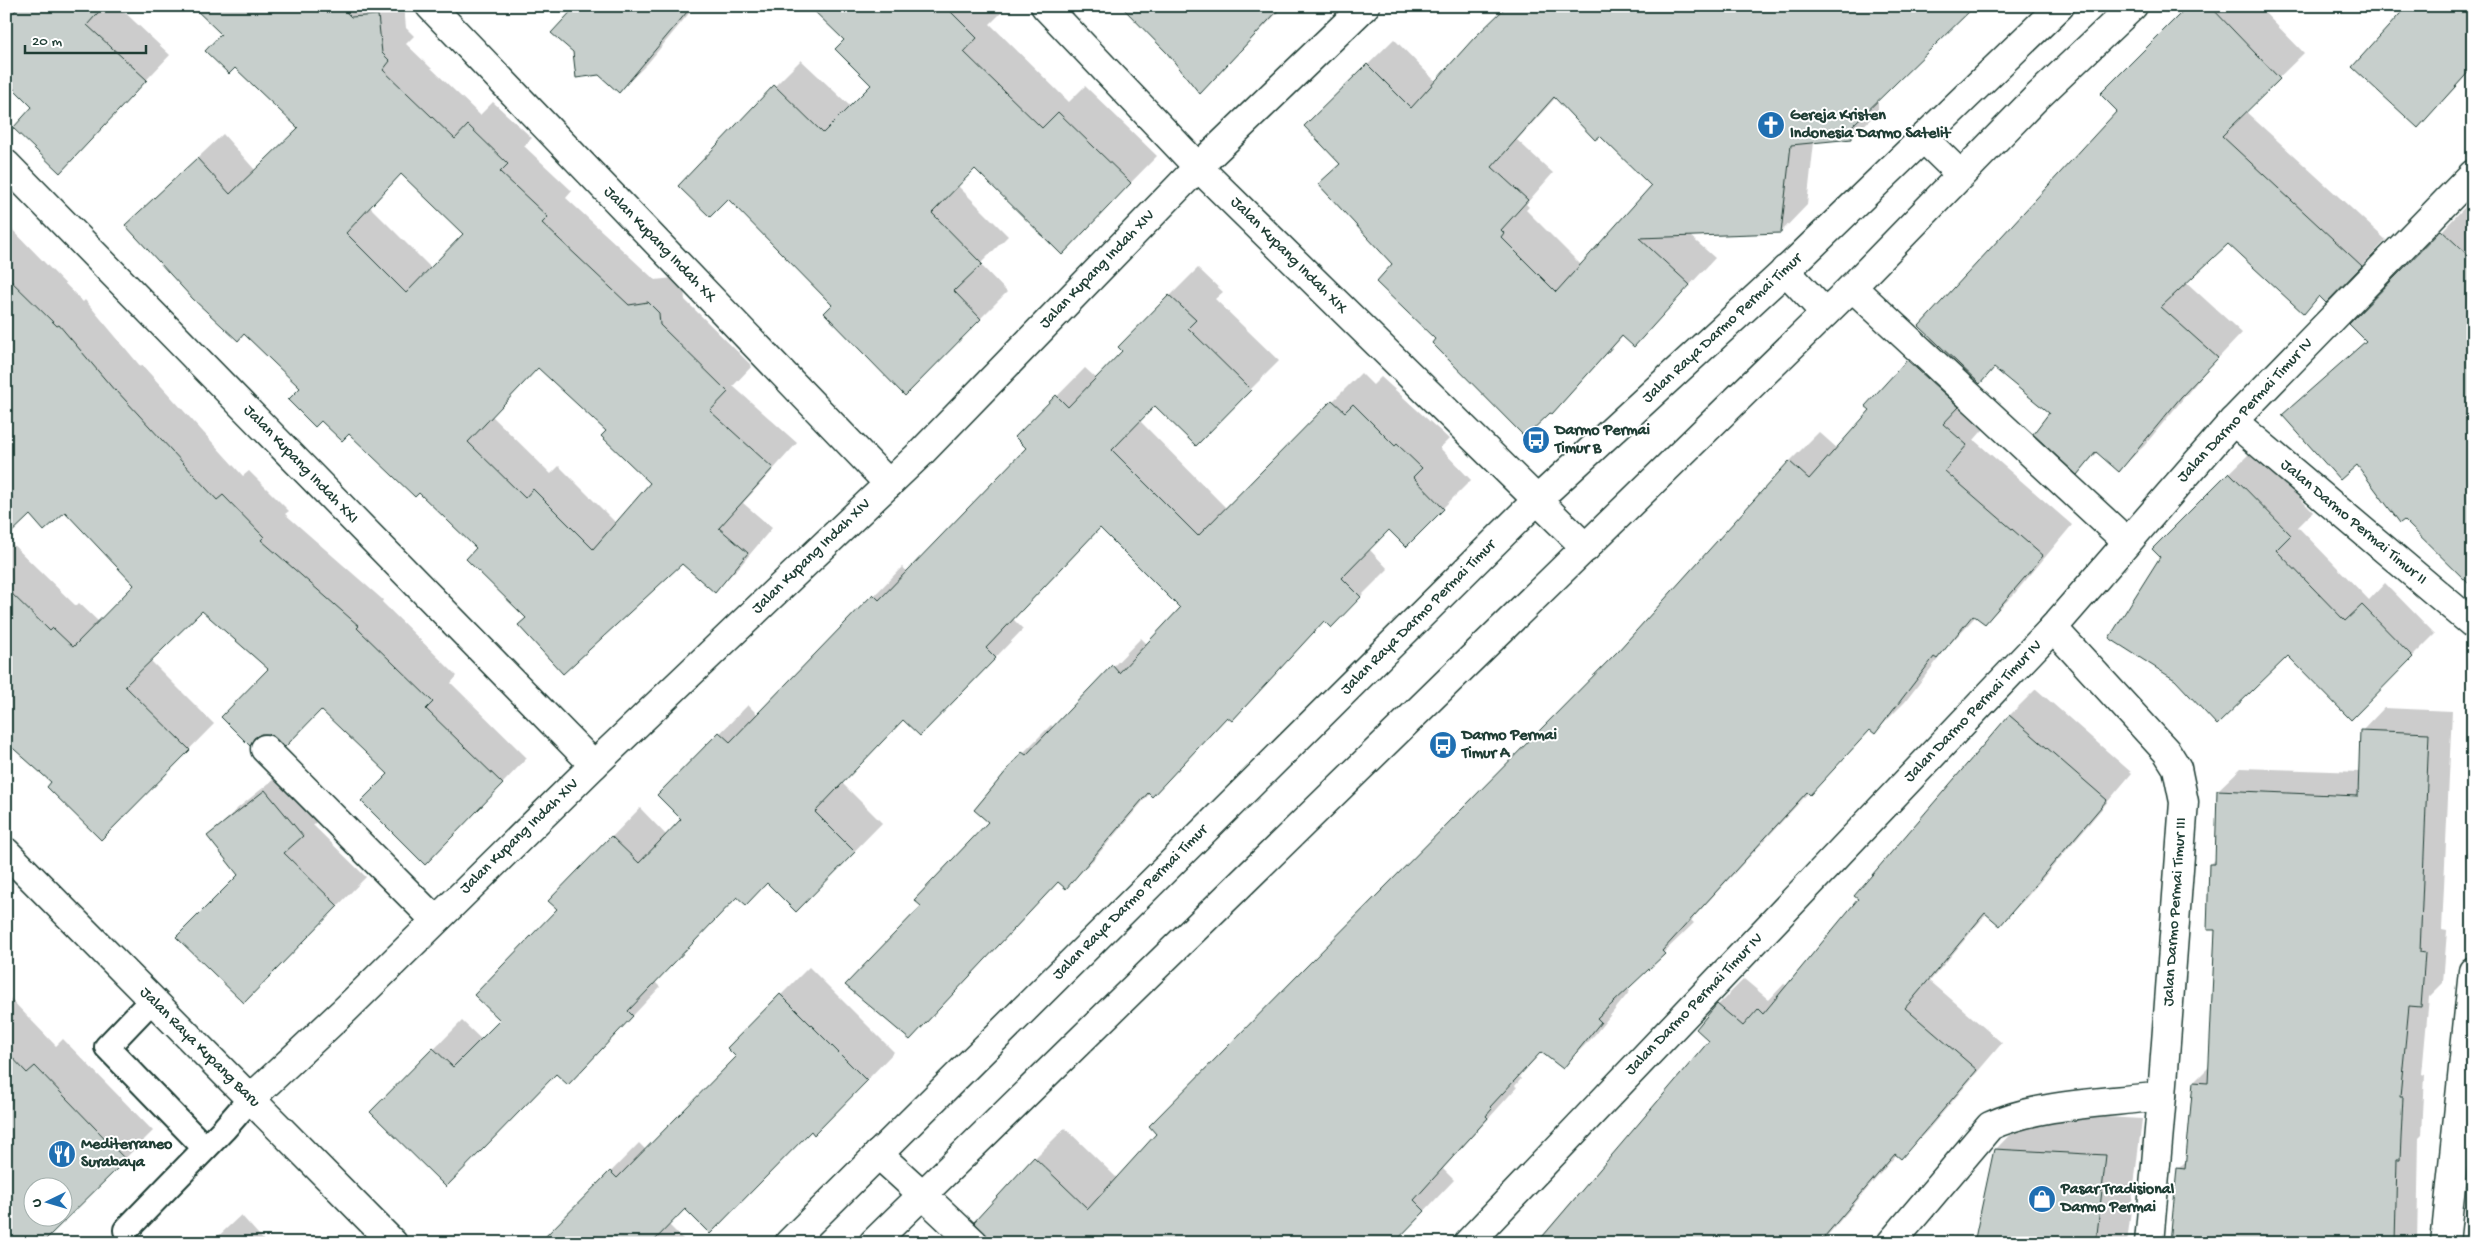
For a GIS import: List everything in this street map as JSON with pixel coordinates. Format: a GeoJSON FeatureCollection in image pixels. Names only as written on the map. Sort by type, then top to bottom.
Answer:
{"type":"FeatureCollection","features":[{"type":"Feature","properties":{"kind":"street","name":"Jalan Kupang Indah XX"},"geometry":{"type":"LineString","coordinates":[[430,6],[889,484]]}},
{"type":"Feature","properties":{"kind":"street","name":"Jalan Kupang Indah XIX"},"geometry":{"type":"LineString","coordinates":[[1045,6],[1198,167],[1586,548]]}},
{"type":"Feature","properties":{"kind":"street","name":"Jalan Kupang Indah XIV"},"geometry":{"type":"LineString","coordinates":[[250,1099],[345,1010],[594,765],[921,454],[1198,167],[1366,6]]}},
{"type":"Feature","properties":{"kind":"street","name":"Jalan Raya Darmo Permai Timur"},"geometry":{"type":"LineString","coordinates":[[789,1243],[1536,501],[1785,270],[2060,6]]}},
{"type":"Feature","properties":{"kind":"street"},"geometry":{"type":"LineString","coordinates":[[873,1243],[1826,313],[1961,175],[2133,6]]}},
{"type":"Feature","properties":{"kind":"street"},"geometry":{"type":"LineString","coordinates":[[1923,138],[1961,175]]}},
{"type":"Feature","properties":{"kind":"street","name":"Jalan Kupang Indah XXI"},"geometry":{"type":"LineString","coordinates":[[6,164],[594,765]]}},
{"type":"Feature","properties":{"kind":"street","name":"Jalan Darmo Permai Timur IV"},"geometry":{"type":"LineString","coordinates":[[1468,1243],[2053,628],[2233,421],[2473,174]]}},
{"type":"Feature","properties":{"kind":"street"},"geometry":{"type":"LineString","coordinates":[[1785,270],[1826,313]]}},
{"type":"Feature","properties":{"kind":"street"},"geometry":{"type":"LineString","coordinates":[[1852,287],[2127,542]]}},
{"type":"Feature","properties":{"kind":"street","name":"Jalan Darmo Permai Timur II"},"geometry":{"type":"LineString","coordinates":[[2233,421],[2473,624]]}},
{"type":"Feature","properties":{"kind":"street","name":"Jalan Darmo Permai Timur III"},"geometry":{"type":"LineString","coordinates":[[2053,628],[2162,745],[2177,768],[2182,785],[2184,802],[2149,1243]]}},
{"type":"Feature","properties":{"kind":"street"},"geometry":{"type":"LineString","coordinates":[[265,749],[435,920]]}},
{"type":"Feature","properties":{"kind":"street","name":"Jalan Raya Kupang Baru"},"geometry":{"type":"LineString","coordinates":[[6,852],[393,1243]]}},
{"type":"Feature","properties":{"kind":"street"},"geometry":{"type":"LineString","coordinates":[[2445,1243],[2473,971]]}},
{"type":"Feature","properties":{"kind":"street"},"geometry":{"type":"LineString","coordinates":[[1891,1243],[1990,1126],[2004,1119],[2030,1112],[2162,1096]]}},
{"type":"Feature","properties":{"kind":"street"},"geometry":{"type":"LineString","coordinates":[[878,1154],[974,1243]]}},
{"type":"Feature","properties":{"kind":"lane"},"geometry":{"type":"LineString","coordinates":[[152,1000],[107,1047],[205,1148]]}},
{"type":"Feature","properties":{"kind":"lane"},"geometry":{"type":"LineString","coordinates":[[126,1230],[250,1099]]}},
{"type":"Feature","properties":{"kind":"building"},"geometry":{"type":"Polygon","coordinates":[[[20,6],[104,6],[87,25],[147,80],[60,173],[13,128],[32,107],[6,81],[6,20],[20,6]]]}},
{"type":"Feature","properties":{"kind":"building"},"geometry":{"type":"Polygon","coordinates":[[[192,6],[340,6],[351,17],[378,15],[382,53],[390,61],[383,70],[455,139],[468,125],[508,164],[500,172],[548,217],[542,223],[629,305],[648,302],[659,313],[660,325],[728,392],[710,411],[773,468],[719,528],[748,553],[715,593],[682,564],[563,674],[518,625],[526,618],[466,559],[476,548],[419,493],[415,497],[349,434],[342,441],[321,421],[315,427],[288,400],[300,388],[244,334],[238,341],[193,299],[125,225],[197,158],[230,194],[298,128],[235,68],[229,74],[205,51],[221,34],[192,6]],[[401,174],[346,233],[406,293],[463,234],[401,174]],[[538,368],[468,442],[525,498],[533,489],[593,549],[650,483],[601,436],[606,431],[538,368]]]}},
{"type":"Feature","properties":{"kind":"building"},"geometry":{"type":"Polygon","coordinates":[[[576,6],[692,6],[619,93],[599,75],[576,78],[573,52],[551,33],[576,6]]]}},
{"type":"Feature","properties":{"kind":"building"},"geometry":{"type":"Polygon","coordinates":[[[809,6],[945,6],[977,38],[964,52],[1042,128],[1058,112],[1131,183],[1062,255],[975,169],[932,213],[982,264],[954,291],[981,319],[905,396],[824,313],[832,305],[728,199],[710,217],[678,186],[774,85],[823,133],[871,85],[835,49],[844,40],[809,6]]]}},
{"type":"Feature","properties":{"kind":"building"},"geometry":{"type":"Polygon","coordinates":[[[1121,6],[1282,6],[1200,94],[1167,53],[1121,6]]]}},
{"type":"Feature","properties":{"kind":"building"},"geometry":{"type":"Polygon","coordinates":[[[1507,6],[1975,6],[1852,126],[1852,139],[1791,145],[1781,233],[1639,238],[1690,285],[1634,347],[1622,336],[1552,414],[1550,413],[1525,437],[1432,343],[1435,339],[1376,282],[1392,264],[1318,184],[1340,164],[1304,126],[1367,64],[1411,108],[1474,38],[1507,6]],[[1554,97],[1492,167],[1528,200],[1501,230],[1504,233],[1501,237],[1556,292],[1651,186],[1600,136],[1595,140],[1554,97]]]}},
{"type":"Feature","properties":{"kind":"building"},"geometry":{"type":"Polygon","coordinates":[[[2188,6],[2210,6],[2280,79],[2222,136],[2362,266],[2326,303],[2319,296],[2304,314],[2228,244],[2161,307],[2218,358],[2181,397],[2119,472],[2096,452],[2077,475],[2033,434],[2049,413],[1994,368],[1980,384],[1919,326],[2117,111],[2100,94],[2188,6]]]}},
{"type":"Feature","properties":{"kind":"building"},"geometry":{"type":"Polygon","coordinates":[[[2407,6],[2473,6],[2473,67],[2418,128],[2352,67],[2407,6]]]}},
{"type":"Feature","properties":{"kind":"building"},"geometry":{"type":"Polygon","coordinates":[[[2441,230],[2473,260],[2473,588],[2404,520],[2400,523],[2357,465],[2340,480],[2282,415],[2366,341],[2349,324],[2441,230]]]}},
{"type":"Feature","properties":{"kind":"building"},"geometry":{"type":"Polygon","coordinates":[[[6,276],[57,326],[59,325],[115,391],[217,500],[223,495],[264,537],[261,540],[359,626],[357,628],[433,702],[426,709],[503,784],[425,865],[361,801],[388,774],[321,710],[285,747],[269,734],[261,734],[254,738],[250,746],[221,717],[268,669],[202,611],[125,686],[190,750],[101,840],[47,787],[51,782],[6,742],[6,588],[50,631],[53,628],[73,647],[134,585],[65,512],[44,531],[30,515],[6,538],[6,276]]]}},
{"type":"Feature","properties":{"kind":"building"},"geometry":{"type":"Polygon","coordinates":[[[1169,295],[1196,320],[1188,328],[1251,390],[1196,446],[1155,406],[1112,450],[1198,536],[1332,400],[1345,412],[1353,404],[1395,446],[1397,444],[1422,468],[1413,477],[1444,509],[1406,547],[1389,530],[1342,578],[1361,597],[1331,628],[1324,621],[1232,721],[1227,717],[1152,797],[1148,793],[1066,889],[1058,882],[910,1040],[845,985],[921,906],[914,900],[988,822],[974,810],[1022,752],[1026,755],[1112,665],[1119,673],[1180,608],[1100,528],[986,648],[996,658],[920,736],[903,720],[815,812],[855,852],[796,912],[767,883],[746,905],[737,897],[628,1011],[633,1016],[568,1085],[556,1074],[446,1187],[370,1112],[433,1048],[453,1067],[500,1020],[474,995],[557,909],[548,901],[611,836],[639,863],[681,819],[657,795],[719,732],[730,742],[873,594],[879,600],[1026,448],[1015,437],[1056,395],[1068,407],[1122,351],[1118,347],[1169,295]]]}},
{"type":"Feature","properties":{"kind":"building"},"geometry":{"type":"Polygon","coordinates":[[[1907,360],[1959,407],[1943,424],[1967,445],[1945,471],[2043,556],[1985,624],[1973,615],[1937,659],[1934,657],[1875,734],[1870,730],[1810,795],[1807,792],[1662,951],[1665,954],[1597,1018],[1601,1022],[1563,1069],[1541,1052],[1490,1107],[1492,1109],[1486,1116],[1488,1118],[1414,1200],[1425,1211],[1394,1243],[995,1243],[974,1222],[1034,1157],[1088,1209],[1156,1134],[1149,1126],[1618,651],[1789,461],[1809,479],[1870,410],[1865,406],[1907,360]]]}},
{"type":"Feature","properties":{"kind":"building"},"geometry":{"type":"Polygon","coordinates":[[[2229,472],[2291,535],[2276,550],[2345,621],[2362,605],[2413,657],[2351,720],[2288,656],[2217,725],[2175,680],[2109,638],[2160,557],[2152,549],[2229,472]]]}},
{"type":"Feature","properties":{"kind":"building"},"geometry":{"type":"Polygon","coordinates":[[[2009,715],[2107,800],[2000,926],[1985,913],[1905,1008],[1977,1070],[1901,1159],[1895,1154],[1819,1243],[1537,1243],[1709,1041],[1696,1029],[1717,1004],[1743,1026],[1758,1009],[1763,1014],[1858,899],[1854,896],[2009,715]]]}},
{"type":"Feature","properties":{"kind":"building"},"geometry":{"type":"Polygon","coordinates":[[[2360,730],[2429,733],[2420,952],[2425,953],[2421,1007],[2409,1006],[2400,1097],[2403,1097],[2400,1159],[2397,1159],[2395,1243],[2170,1243],[2177,1168],[2185,1169],[2193,1082],[2208,1083],[2215,930],[2207,930],[2209,864],[2215,864],[2217,790],[2358,796],[2360,730]]]}},
{"type":"Feature","properties":{"kind":"building"},"geometry":{"type":"Polygon","coordinates":[[[265,790],[303,836],[284,853],[338,906],[244,1003],[176,937],[238,875],[207,836],[265,790]]]}},
{"type":"Feature","properties":{"kind":"building"},"geometry":{"type":"Polygon","coordinates":[[[780,994],[867,1081],[814,1135],[811,1131],[710,1234],[685,1209],[652,1243],[539,1243],[610,1171],[617,1178],[736,1057],[727,1048],[780,994]]]}},
{"type":"Feature","properties":{"kind":"building"},"geometry":{"type":"Polygon","coordinates":[[[6,1051],[27,1073],[35,1066],[126,1160],[72,1213],[72,1176],[22,1176],[22,1226],[59,1226],[42,1243],[6,1243],[6,1051]]]}},
{"type":"Feature","properties":{"kind":"building","name":"Pasar Tradisional Darmo Permai"},"geometry":{"type":"Polygon","coordinates":[[[1994,1149],[2106,1155],[2096,1243],[1974,1243],[1994,1149]]]}},
{"type":"Feature","properties":{"kind":"place","name":"Gereja Kristen Indonesia Darmo Satelit"},"geometry":{"type":"Point","coordinates":[1771,125]}},
{"type":"Feature","properties":{"kind":"place","name":"Darmo Permai Timur B"},"geometry":{"type":"Point","coordinates":[1536,440]}},
{"type":"Feature","properties":{"kind":"place","name":"Darmo Permai Timur A"},"geometry":{"type":"Point","coordinates":[1443,745]}},
{"type":"Feature","properties":{"kind":"place","name":"Mediterraneo Surabaya"},"geometry":{"type":"Point","coordinates":[62,1154]}},
{"type":"Feature","properties":{"kind":"place","name":"Pasar Tradisional Darmo Permai"},"geometry":{"type":"Point","coordinates":[2042,1199]}}]}
